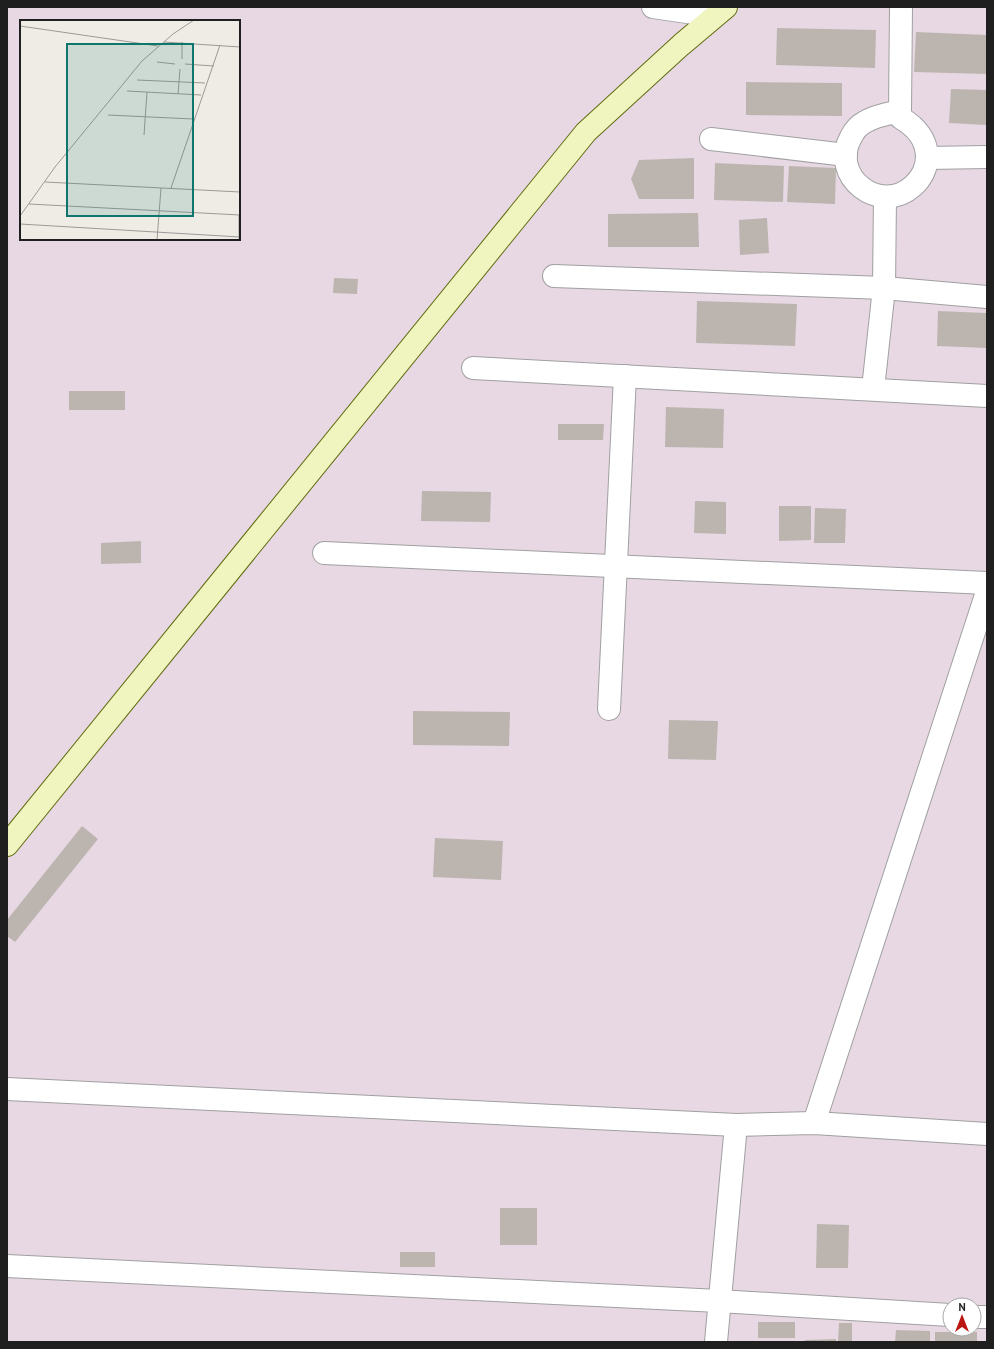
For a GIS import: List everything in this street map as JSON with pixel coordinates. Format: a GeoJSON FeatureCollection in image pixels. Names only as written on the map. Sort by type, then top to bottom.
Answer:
{"type":"FeatureCollection","features":[{"type":"Feature","properties":{"kind":"street"},"geometry":{"type":"LineString","coordinates":[[653,7],[720,11]]}},
{"type":"Feature","properties":{"kind":"street"},"geometry":{"type":"LineString","coordinates":[[900,111],[876,117],[864,122],[854,131],[848,142],[846,155],[847,167],[852,179],[861,188],[873,194],[885,197],[898,195],[909,189],[918,181],[924,170],[927,158],[925,145],[920,134],[912,125],[901,118],[901,7]]}},
{"type":"Feature","properties":{"kind":"street"},"geometry":{"type":"LineString","coordinates":[[7,845],[586,132],[720,11]]}},
{"type":"Feature","properties":{"kind":"street"},"geometry":{"type":"LineString","coordinates":[[711,139],[846,155]]}},
{"type":"Feature","properties":{"kind":"street"},"geometry":{"type":"LineString","coordinates":[[927,158],[987,157]]}},
{"type":"Feature","properties":{"kind":"street"},"geometry":{"type":"LineString","coordinates":[[873,389],[884,288],[885,197]]}},
{"type":"Feature","properties":{"kind":"street"},"geometry":{"type":"LineString","coordinates":[[554,276],[884,288],[987,297]]}},
{"type":"Feature","properties":{"kind":"street"},"geometry":{"type":"LineString","coordinates":[[473,368],[987,396]]}},
{"type":"Feature","properties":{"kind":"street"},"geometry":{"type":"LineString","coordinates":[[609,709],[625,376]]}},
{"type":"Feature","properties":{"kind":"street"},"geometry":{"type":"LineString","coordinates":[[324,553],[987,583]]}},
{"type":"Feature","properties":{"kind":"street"},"geometry":{"type":"LineString","coordinates":[[814,1123],[987,592]]}},
{"type":"Feature","properties":{"kind":"street"},"geometry":{"type":"LineString","coordinates":[[7,1089],[736,1125],[814,1123],[987,1134]]}},
{"type":"Feature","properties":{"kind":"street"},"geometry":{"type":"LineString","coordinates":[[716,1342],[736,1125]]}},
{"type":"Feature","properties":{"kind":"street"},"geometry":{"type":"LineString","coordinates":[[7,1266],[719,1301],[942,1315]]}},
{"type":"Feature","properties":{"kind":"shaded area"},"geometry":{"type":"Polygon","coordinates":[[[7,7],[987,7],[987,1342],[7,1342],[7,7]]]}},
{"type":"Feature","properties":{"kind":"building"},"geometry":{"type":"Polygon","coordinates":[[[777,28],[876,30],[875,68],[776,65],[777,28]]]}},
{"type":"Feature","properties":{"kind":"building"},"geometry":{"type":"Polygon","coordinates":[[[916,32],[987,35],[987,74],[914,72],[916,32]]]}},
{"type":"Feature","properties":{"kind":"building"},"geometry":{"type":"Polygon","coordinates":[[[746,82],[842,83],[842,116],[746,115],[746,82]]]}},
{"type":"Feature","properties":{"kind":"building"},"geometry":{"type":"Polygon","coordinates":[[[951,89],[987,90],[987,125],[949,123],[951,89]]]}},
{"type":"Feature","properties":{"kind":"building"},"geometry":{"type":"Polygon","coordinates":[[[694,158],[694,199],[639,199],[631,179],[639,160],[694,158]]]}},
{"type":"Feature","properties":{"kind":"building"},"geometry":{"type":"Polygon","coordinates":[[[715,163],[784,166],[783,202],[714,200],[715,163]]]}},
{"type":"Feature","properties":{"kind":"building"},"geometry":{"type":"Polygon","coordinates":[[[789,166],[836,168],[835,204],[787,202],[789,166]]]}},
{"type":"Feature","properties":{"kind":"building"},"geometry":{"type":"Polygon","coordinates":[[[698,213],[699,247],[608,247],[608,214],[698,213]]]}},
{"type":"Feature","properties":{"kind":"building"},"geometry":{"type":"Polygon","coordinates":[[[767,218],[769,253],[740,255],[739,220],[767,218]]]}},
{"type":"Feature","properties":{"kind":"building"},"geometry":{"type":"Polygon","coordinates":[[[334,278],[358,279],[357,294],[333,293],[334,278]]]}},
{"type":"Feature","properties":{"kind":"building"},"geometry":{"type":"Polygon","coordinates":[[[697,301],[797,304],[795,346],[696,343],[697,301]]]}},
{"type":"Feature","properties":{"kind":"building"},"geometry":{"type":"Polygon","coordinates":[[[938,311],[987,313],[987,348],[937,346],[938,311]]]}},
{"type":"Feature","properties":{"kind":"building"},"geometry":{"type":"Polygon","coordinates":[[[69,391],[125,391],[125,410],[69,410],[69,391]]]}},
{"type":"Feature","properties":{"kind":"building"},"geometry":{"type":"Polygon","coordinates":[[[666,407],[724,409],[723,448],[665,447],[666,407]]]}},
{"type":"Feature","properties":{"kind":"building"},"geometry":{"type":"Polygon","coordinates":[[[558,424],[604,424],[603,440],[558,440],[558,424]]]}},
{"type":"Feature","properties":{"kind":"building"},"geometry":{"type":"Polygon","coordinates":[[[422,491],[491,492],[490,522],[421,521],[422,491]]]}},
{"type":"Feature","properties":{"kind":"building"},"geometry":{"type":"Polygon","coordinates":[[[695,501],[726,502],[726,534],[694,533],[695,501]]]}},
{"type":"Feature","properties":{"kind":"building"},"geometry":{"type":"Polygon","coordinates":[[[779,506],[811,506],[811,540],[779,541],[779,506]]]}},
{"type":"Feature","properties":{"kind":"building"},"geometry":{"type":"Polygon","coordinates":[[[815,508],[846,509],[845,543],[814,543],[815,508]]]}},
{"type":"Feature","properties":{"kind":"building"},"geometry":{"type":"Polygon","coordinates":[[[141,541],[141,563],[101,564],[101,543],[141,541]]]}},
{"type":"Feature","properties":{"kind":"building"},"geometry":{"type":"Polygon","coordinates":[[[413,711],[510,712],[509,746],[413,745],[413,711]]]}},
{"type":"Feature","properties":{"kind":"building"},"geometry":{"type":"Polygon","coordinates":[[[669,720],[718,721],[716,760],[668,759],[669,720]]]}},
{"type":"Feature","properties":{"kind":"building"},"geometry":{"type":"Polygon","coordinates":[[[82,826],[98,839],[15,942],[7,936],[7,920],[82,826]]]}},
{"type":"Feature","properties":{"kind":"building"},"geometry":{"type":"Polygon","coordinates":[[[435,838],[503,841],[501,880],[433,877],[435,838]]]}},
{"type":"Feature","properties":{"kind":"building"},"geometry":{"type":"Polygon","coordinates":[[[500,1208],[537,1208],[537,1245],[500,1245],[500,1208]]]}},
{"type":"Feature","properties":{"kind":"building"},"geometry":{"type":"Polygon","coordinates":[[[817,1224],[849,1225],[848,1268],[816,1268],[817,1224]]]}},
{"type":"Feature","properties":{"kind":"building"},"geometry":{"type":"Polygon","coordinates":[[[400,1252],[435,1252],[435,1267],[400,1267],[400,1252]]]}},
{"type":"Feature","properties":{"kind":"building"},"geometry":{"type":"Polygon","coordinates":[[[758,1322],[795,1322],[795,1338],[758,1338],[758,1322]]]}},
{"type":"Feature","properties":{"kind":"building"},"geometry":{"type":"Polygon","coordinates":[[[839,1323],[852,1323],[852,1342],[838,1342],[839,1323]]]}},
{"type":"Feature","properties":{"kind":"building"},"geometry":{"type":"Polygon","coordinates":[[[896,1330],[930,1331],[930,1342],[895,1342],[896,1330]]]}},
{"type":"Feature","properties":{"kind":"building"},"geometry":{"type":"Polygon","coordinates":[[[935,1332],[942,1332],[942,1337],[977,1337],[977,1342],[935,1342],[935,1332]]]}},
{"type":"Feature","properties":{"kind":"building"},"geometry":{"type":"Polygon","coordinates":[[[836,1339],[836,1342],[805,1342],[805,1340],[836,1339]]]}}]}
